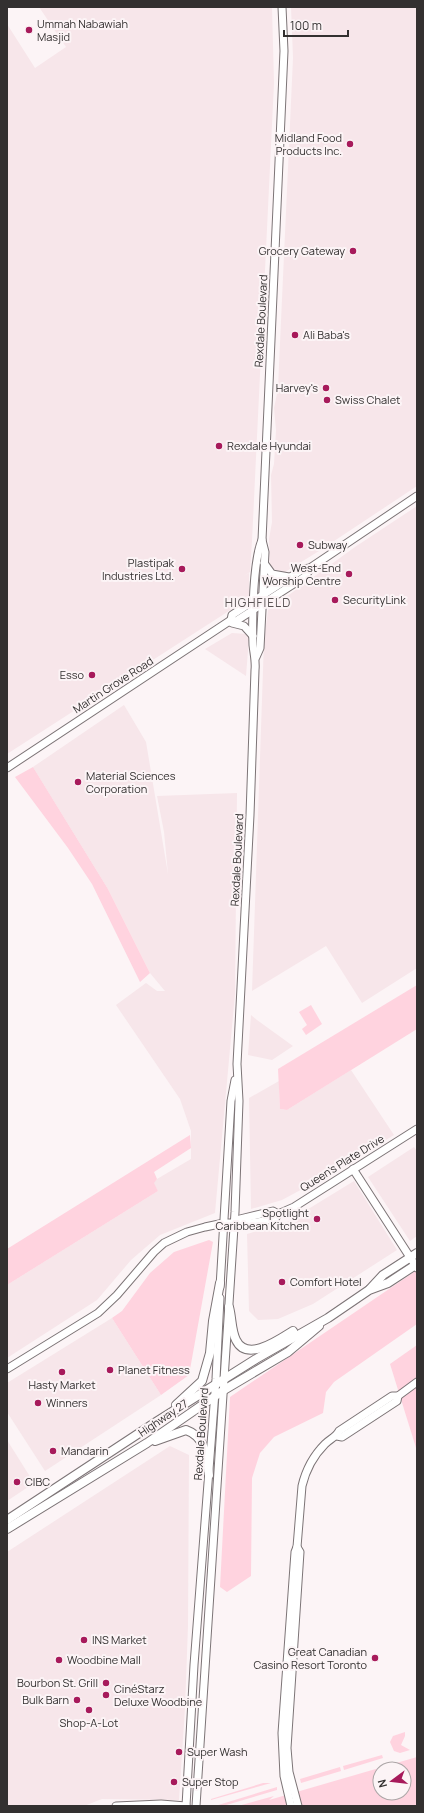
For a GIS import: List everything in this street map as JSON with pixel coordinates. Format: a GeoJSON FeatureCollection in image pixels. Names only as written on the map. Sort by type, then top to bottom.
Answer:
{"type":"FeatureCollection","features":[{"type":"Feature","properties":{"kind":"main road","name":"Rexdale Boulevard"},"geometry":{"type":"LineString","coordinates":[[256,657],[260,648],[265,552],[262,540],[284,51],[282,7]]}},
{"type":"Feature","properties":{"kind":"main road","name":"Martin Grove Road"},"geometry":{"type":"LineString","coordinates":[[229,622],[232,615],[254,600],[303,569],[310,568],[417,496]]}},
{"type":"Feature","properties":{"kind":"main road","name":"Rexdale Boulevard"},"geometry":{"type":"LineString","coordinates":[[196,1806],[234,1223],[239,1101],[237,1064],[250,815],[256,657],[253,647],[254,600],[257,551],[262,540]]}},
{"type":"Feature","properties":{"kind":"main road"},"geometry":{"type":"LineString","coordinates":[[264,564],[272,574],[290,578]]}},
{"type":"Feature","properties":{"kind":"main road","name":"Martin Grove Road"},"geometry":{"type":"LineString","coordinates":[[7,768],[229,622],[236,621],[306,576],[310,568]]}},
{"type":"Feature","properties":{"kind":"main road"},"geometry":{"type":"LineString","coordinates":[[229,622],[244,626],[254,636]]}},
{"type":"Feature","properties":{"kind":"main road","name":"Rexdale Boulevard"},"geometry":{"type":"LineString","coordinates":[[186,1806],[194,1665],[215,1386],[231,1101],[237,1064]]}},
{"type":"Feature","properties":{"kind":"main road","name":"Queen's Plate Drive"},"geometry":{"type":"LineString","coordinates":[[7,1369],[98,1313],[118,1295],[154,1252],[164,1243],[187,1232],[224,1223],[234,1223],[239,1225],[275,1219],[278,1214],[294,1207],[417,1129]]}},
{"type":"Feature","properties":{"kind":"main road"},"geometry":{"type":"LineString","coordinates":[[353,1170],[413,1255],[416,1266]]}},
{"type":"Feature","properties":{"kind":"main road","name":"Highway 27"},"geometry":{"type":"LineString","coordinates":[[7,1530],[147,1443],[214,1396],[288,1352],[328,1318],[369,1290],[383,1275],[413,1255]]}},
{"type":"Feature","properties":{"kind":"main road","name":"Highway 27"},"geometry":{"type":"LineString","coordinates":[[369,1290],[388,1283],[416,1266]]}},
{"type":"Feature","properties":{"kind":"main road"},"geometry":{"type":"LineString","coordinates":[[156,1422],[202,1381],[210,1353],[213,1321],[220,1284]]}},
{"type":"Feature","properties":{"kind":"main road"},"geometry":{"type":"LineString","coordinates":[[229,1307],[236,1340],[242,1347],[251,1350],[265,1347],[295,1331],[313,1325]]}},
{"type":"Feature","properties":{"kind":"main road","name":"Highway 27"},"geometry":{"type":"LineString","coordinates":[[7,1520],[156,1422],[313,1325],[328,1318]]}},
{"type":"Feature","properties":{"kind":"main road"},"geometry":{"type":"LineString","coordinates":[[292,1806],[284,1776],[282,1733],[295,1552],[297,1548],[304,1476],[308,1467],[321,1448],[337,1436],[342,1436],[353,1430],[397,1400],[398,1396],[417,1382]]}},
{"type":"Feature","properties":{"kind":"main road"},"geometry":{"type":"LineString","coordinates":[[147,1443],[186,1430],[194,1432],[201,1441],[209,1475]]}},
{"type":"Feature","properties":{"kind":"main road"},"geometry":{"type":"LineString","coordinates":[[297,1548],[300,1552],[287,1748],[289,1772],[298,1806]]}},
{"type":"Feature","properties":{"kind":"main road"},"geometry":{"type":"LineString","coordinates":[[116,1806],[127,1804],[186,1806]]}},
{"type":"Feature","properties":{"kind":"shaded area"},"geometry":{"type":"Polygon","coordinates":[[[39,7],[272,7],[274,83],[252,541],[250,572],[244,576],[249,573],[249,598],[7,754],[7,24],[35,68],[66,47],[39,7]]]}},
{"type":"Feature","properties":{"kind":"shaded area"},"geometry":{"type":"Polygon","coordinates":[[[291,7],[417,7],[417,486],[319,551],[285,572],[279,573],[270,566],[269,539],[272,522],[271,475],[274,464],[276,430],[274,408],[278,389],[293,58],[291,7]]]}},
{"type":"Feature","properties":{"kind":"shaded area"},"geometry":{"type":"Polygon","coordinates":[[[417,506],[417,968],[362,1003],[326,946],[252,991],[264,641],[268,610],[355,547],[417,506]]]}},
{"type":"Feature","properties":{"kind":"shaded area"},"geometry":{"type":"Polygon","coordinates":[[[232,633],[247,634],[249,638],[246,676],[205,649],[232,633]]]}},
{"type":"Feature","properties":{"kind":"shaded area"},"geometry":{"type":"Polygon","coordinates":[[[124,705],[146,742],[168,874],[164,832],[157,796],[237,793],[235,994],[215,1213],[160,1235],[131,1260],[97,1300],[7,1358],[7,1285],[158,1191],[153,1183],[157,1179],[191,1159],[191,1131],[180,1099],[116,1005],[146,983],[157,991],[165,991],[150,973],[108,889],[33,767],[124,705]]]}},
{"type":"Feature","properties":{"kind":"shaded area"},"geometry":{"type":"Polygon","coordinates":[[[33,767],[108,889],[150,973],[140,982],[92,884],[68,848],[15,777],[33,767]]]}},
{"type":"Feature","properties":{"kind":"shaded area"},"geometry":{"type":"Polygon","coordinates":[[[417,985],[417,1029],[287,1110],[280,1109],[278,1069],[417,985]]]}},
{"type":"Feature","properties":{"kind":"shaded area"},"geometry":{"type":"Polygon","coordinates":[[[311,1005],[322,1024],[306,1035],[302,1029],[307,1025],[299,1012],[311,1005]]]}},
{"type":"Feature","properties":{"kind":"shaded area"},"geometry":{"type":"Polygon","coordinates":[[[251,1015],[293,1046],[272,1060],[248,1055],[251,1015]]]}},
{"type":"Feature","properties":{"kind":"shaded area"},"geometry":{"type":"Polygon","coordinates":[[[351,1070],[394,1135],[332,1173],[282,1200],[251,1209],[249,1098],[279,1081],[280,1109],[287,1110],[351,1070]]]}},
{"type":"Feature","properties":{"kind":"shaded area"},"geometry":{"type":"Polygon","coordinates":[[[190,1135],[191,1148],[154,1172],[157,1179],[154,1183],[158,1191],[7,1285],[7,1249],[190,1135]]]}},
{"type":"Feature","properties":{"kind":"shaded area"},"geometry":{"type":"Polygon","coordinates":[[[414,1147],[417,1151],[417,1236],[410,1241],[368,1177],[414,1147]]]}},
{"type":"Feature","properties":{"kind":"shaded area"},"geometry":{"type":"Polygon","coordinates":[[[354,1181],[397,1250],[313,1304],[278,1319],[258,1320],[249,1311],[247,1234],[287,1222],[354,1181]]]}},
{"type":"Feature","properties":{"kind":"shaded area"},"geometry":{"type":"Polygon","coordinates":[[[209,1240],[213,1242],[189,1375],[161,1395],[112,1318],[122,1311],[150,1273],[174,1252],[209,1240]]]}},
{"type":"Feature","properties":{"kind":"shaded area"},"geometry":{"type":"Polygon","coordinates":[[[417,1270],[417,1324],[334,1382],[326,1392],[323,1413],[274,1437],[260,1453],[252,1478],[251,1576],[227,1592],[220,1587],[230,1397],[417,1270]]]}},
{"type":"Feature","properties":{"kind":"shaded area"},"geometry":{"type":"Polygon","coordinates":[[[112,1318],[161,1395],[45,1471],[7,1412],[7,1383],[112,1318]]]}},
{"type":"Feature","properties":{"kind":"shaded area"},"geometry":{"type":"Polygon","coordinates":[[[417,1345],[417,1451],[390,1364],[417,1345]]]}},
{"type":"Feature","properties":{"kind":"shaded area"},"geometry":{"type":"Polygon","coordinates":[[[7,1440],[34,1483],[7,1501],[7,1440]]]}},
{"type":"Feature","properties":{"kind":"shaded area"},"geometry":{"type":"Polygon","coordinates":[[[170,1446],[189,1455],[188,1626],[185,1708],[179,1800],[102,1799],[84,1806],[7,1806],[7,1552],[170,1446]]]}},
{"type":"Feature","properties":{"kind":"shaded area"},"geometry":{"type":"Polygon","coordinates":[[[405,1732],[401,1745],[410,1750],[400,1753],[394,1751],[390,1742],[393,1736],[405,1732]]]}},
{"type":"Feature","properties":{"kind":"shaded area"},"geometry":{"type":"Polygon","coordinates":[[[382,1755],[383,1758],[344,1770],[343,1766],[382,1755]]]}},
{"type":"Feature","properties":{"kind":"shaded area"},"geometry":{"type":"Polygon","coordinates":[[[417,1757],[417,1806],[238,1806],[274,1796],[269,1800],[372,1770],[372,1801],[412,1801],[412,1761],[403,1761],[417,1757]]]}},
{"type":"Feature","properties":{"kind":"shaded area"},"geometry":{"type":"Polygon","coordinates":[[[340,1767],[341,1771],[301,1783],[300,1779],[340,1767]]]}},
{"type":"Feature","properties":{"kind":"shaded area"},"geometry":{"type":"Polygon","coordinates":[[[263,1783],[271,1783],[211,1800],[211,1799],[263,1783]]]}},
{"type":"Feature","properties":{"kind":"shaded area"},"geometry":{"type":"Polygon","coordinates":[[[277,1787],[277,1790],[223,1806],[215,1806],[277,1787]]]}},
{"type":"Feature","properties":{"kind":"place","name":"Ummah Nabawiah Masjid"},"geometry":{"type":"Point","coordinates":[29,30]}},
{"type":"Feature","properties":{"kind":"place","name":"Midland Food Products Inc."},"geometry":{"type":"Point","coordinates":[350,144]}},
{"type":"Feature","properties":{"kind":"place","name":"Grocery Gateway"},"geometry":{"type":"Point","coordinates":[353,251]}},
{"type":"Feature","properties":{"kind":"place","name":"Ali Baba's"},"geometry":{"type":"Point","coordinates":[295,335]}},
{"type":"Feature","properties":{"kind":"place","name":"Harvey's"},"geometry":{"type":"Point","coordinates":[326,388]}},
{"type":"Feature","properties":{"kind":"place","name":"Swiss Chalet"},"geometry":{"type":"Point","coordinates":[327,400]}},
{"type":"Feature","properties":{"kind":"place","name":"Rexdale Hyundai"},"geometry":{"type":"Point","coordinates":[219,446]}},
{"type":"Feature","properties":{"kind":"place","name":"Subway"},"geometry":{"type":"Point","coordinates":[300,545]}},
{"type":"Feature","properties":{"kind":"place","name":"Plastipak Industries Ltd."},"geometry":{"type":"Point","coordinates":[182,569]}},
{"type":"Feature","properties":{"kind":"place","name":"West-End Worship Centre"},"geometry":{"type":"Point","coordinates":[349,574]}},
{"type":"Feature","properties":{"kind":"place","name":"SecurityLink"},"geometry":{"type":"Point","coordinates":[335,600]}},
{"type":"Feature","properties":{"kind":"place","name":"Esso"},"geometry":{"type":"Point","coordinates":[92,675]}},
{"type":"Feature","properties":{"kind":"place","name":"Material Sciences Corporation"},"geometry":{"type":"Point","coordinates":[78,782]}},
{"type":"Feature","properties":{"kind":"place","name":"Spotlight Caribbean Kitchen"},"geometry":{"type":"Point","coordinates":[317,1219]}},
{"type":"Feature","properties":{"kind":"place","name":"Comfort Hotel"},"geometry":{"type":"Point","coordinates":[282,1282]}},
{"type":"Feature","properties":{"kind":"place","name":"Planet Fitness"},"geometry":{"type":"Point","coordinates":[110,1370]}},
{"type":"Feature","properties":{"kind":"place","name":"Hasty Market"},"geometry":{"type":"Point","coordinates":[62,1372]}},
{"type":"Feature","properties":{"kind":"place","name":"Winners"},"geometry":{"type":"Point","coordinates":[38,1403]}},
{"type":"Feature","properties":{"kind":"place","name":"Mandarin"},"geometry":{"type":"Point","coordinates":[53,1451]}},
{"type":"Feature","properties":{"kind":"place","name":"CIBC"},"geometry":{"type":"Point","coordinates":[17,1482]}},
{"type":"Feature","properties":{"kind":"place","name":"INS Market"},"geometry":{"type":"Point","coordinates":[84,1640]}},
{"type":"Feature","properties":{"kind":"place","name":"Great Canadian Casino Resort Toronto"},"geometry":{"type":"Point","coordinates":[375,1658]}},
{"type":"Feature","properties":{"kind":"place","name":"Woodbine Mall"},"geometry":{"type":"Point","coordinates":[59,1660]}},
{"type":"Feature","properties":{"kind":"place","name":"Bourbon St. Grill"},"geometry":{"type":"Point","coordinates":[106,1683]}},
{"type":"Feature","properties":{"kind":"place","name":"CinéStarz Deluxe Woodbine"},"geometry":{"type":"Point","coordinates":[106,1695]}},
{"type":"Feature","properties":{"kind":"place","name":"Bulk Barn"},"geometry":{"type":"Point","coordinates":[77,1700]}},
{"type":"Feature","properties":{"kind":"place","name":"Shop-A-Lot"},"geometry":{"type":"Point","coordinates":[89,1710]}},
{"type":"Feature","properties":{"kind":"place","name":"Super Wash"},"geometry":{"type":"Point","coordinates":[179,1752]}},
{"type":"Feature","properties":{"kind":"place","name":"Super Stop"},"geometry":{"type":"Point","coordinates":[174,1782]}},
{"type":"Feature","properties":{"kind":"district","name":"HIGHFIELD"},"geometry":{"type":"Point","coordinates":[258,603]}}]}
